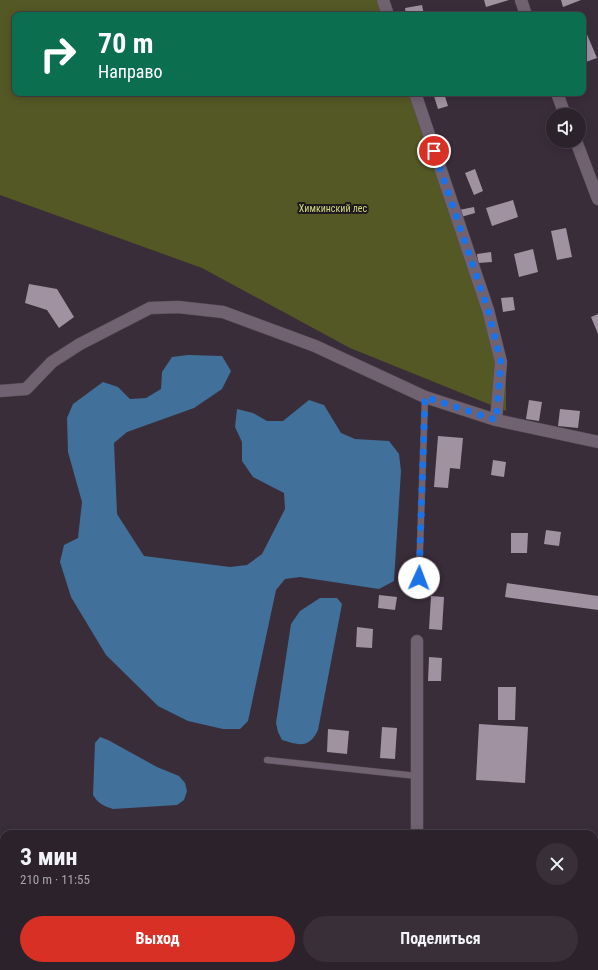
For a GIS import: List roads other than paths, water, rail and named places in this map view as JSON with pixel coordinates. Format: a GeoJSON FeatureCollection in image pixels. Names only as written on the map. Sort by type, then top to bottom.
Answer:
{"type":"FeatureCollection","features":[{"type":"Feature","properties":{"kind":"street"},"geometry":{"type":"LineString","coordinates":[[383,0],[387,12]]}},
{"type":"Feature","properties":{"kind":"street"},"geometry":{"type":"LineString","coordinates":[[521,0],[525,12]]}},
{"type":"Feature","properties":{"kind":"street"},"geometry":{"type":"LineString","coordinates":[[416,96],[488,310],[501,362],[496,420]]}},
{"type":"Feature","properties":{"kind":"street"},"geometry":{"type":"LineString","coordinates":[[558,96],[562,108]]}},
{"type":"Feature","properties":{"kind":"street"},"geometry":{"type":"LineString","coordinates":[[579,148],[598,199]]}},
{"type":"Feature","properties":{"kind":"street"},"geometry":{"type":"LineString","coordinates":[[0,391],[26,389],[52,362],[80,344],[150,308],[178,307],[223,312],[315,346],[425,397],[496,420],[598,442]]}},
{"type":"Feature","properties":{"kind":"street"},"geometry":{"type":"LineString","coordinates":[[416,640],[417,830]]}},
{"type":"Feature","properties":{"kind":"lane"},"geometry":{"type":"LineString","coordinates":[[419,578],[425,397]]}},
{"type":"Feature","properties":{"kind":"lane"},"geometry":{"type":"LineString","coordinates":[[267,760],[417,776]]}},
{"type":"Feature","properties":{"kind":"water"},"geometry":{"type":"Polygon","coordinates":[[[188,355],[222,356],[231,371],[222,389],[194,408],[127,432],[114,443],[117,514],[144,556],[230,567],[247,565],[262,554],[285,509],[284,493],[253,477],[242,461],[242,442],[235,427],[237,409],[253,413],[267,421],[283,421],[309,400],[324,405],[341,433],[355,439],[389,441],[399,454],[401,471],[394,581],[379,589],[300,577],[285,579],[276,590],[248,721],[240,729],[223,729],[188,721],[158,706],[106,655],[71,597],[60,562],[64,545],[78,538],[82,502],[68,452],[67,418],[73,404],[103,382],[118,387],[130,399],[146,398],[161,389],[162,372],[172,357],[188,355]]]}},
{"type":"Feature","properties":{"kind":"water"},"geometry":{"type":"Polygon","coordinates":[[[320,598],[337,598],[342,604],[318,730],[315,736],[307,743],[298,744],[282,740],[276,723],[291,624],[300,611],[320,598]]]}},
{"type":"Feature","properties":{"kind":"water"},"geometry":{"type":"Polygon","coordinates":[[[100,737],[157,767],[179,776],[185,783],[187,791],[184,800],[177,805],[113,809],[101,804],[93,795],[95,743],[100,737]]]}},
{"type":"Feature","properties":{"kind":"park label","name":"Химкинский лес"},"geometry":{"type":"Point","coordinates":[333,208]}}]}
